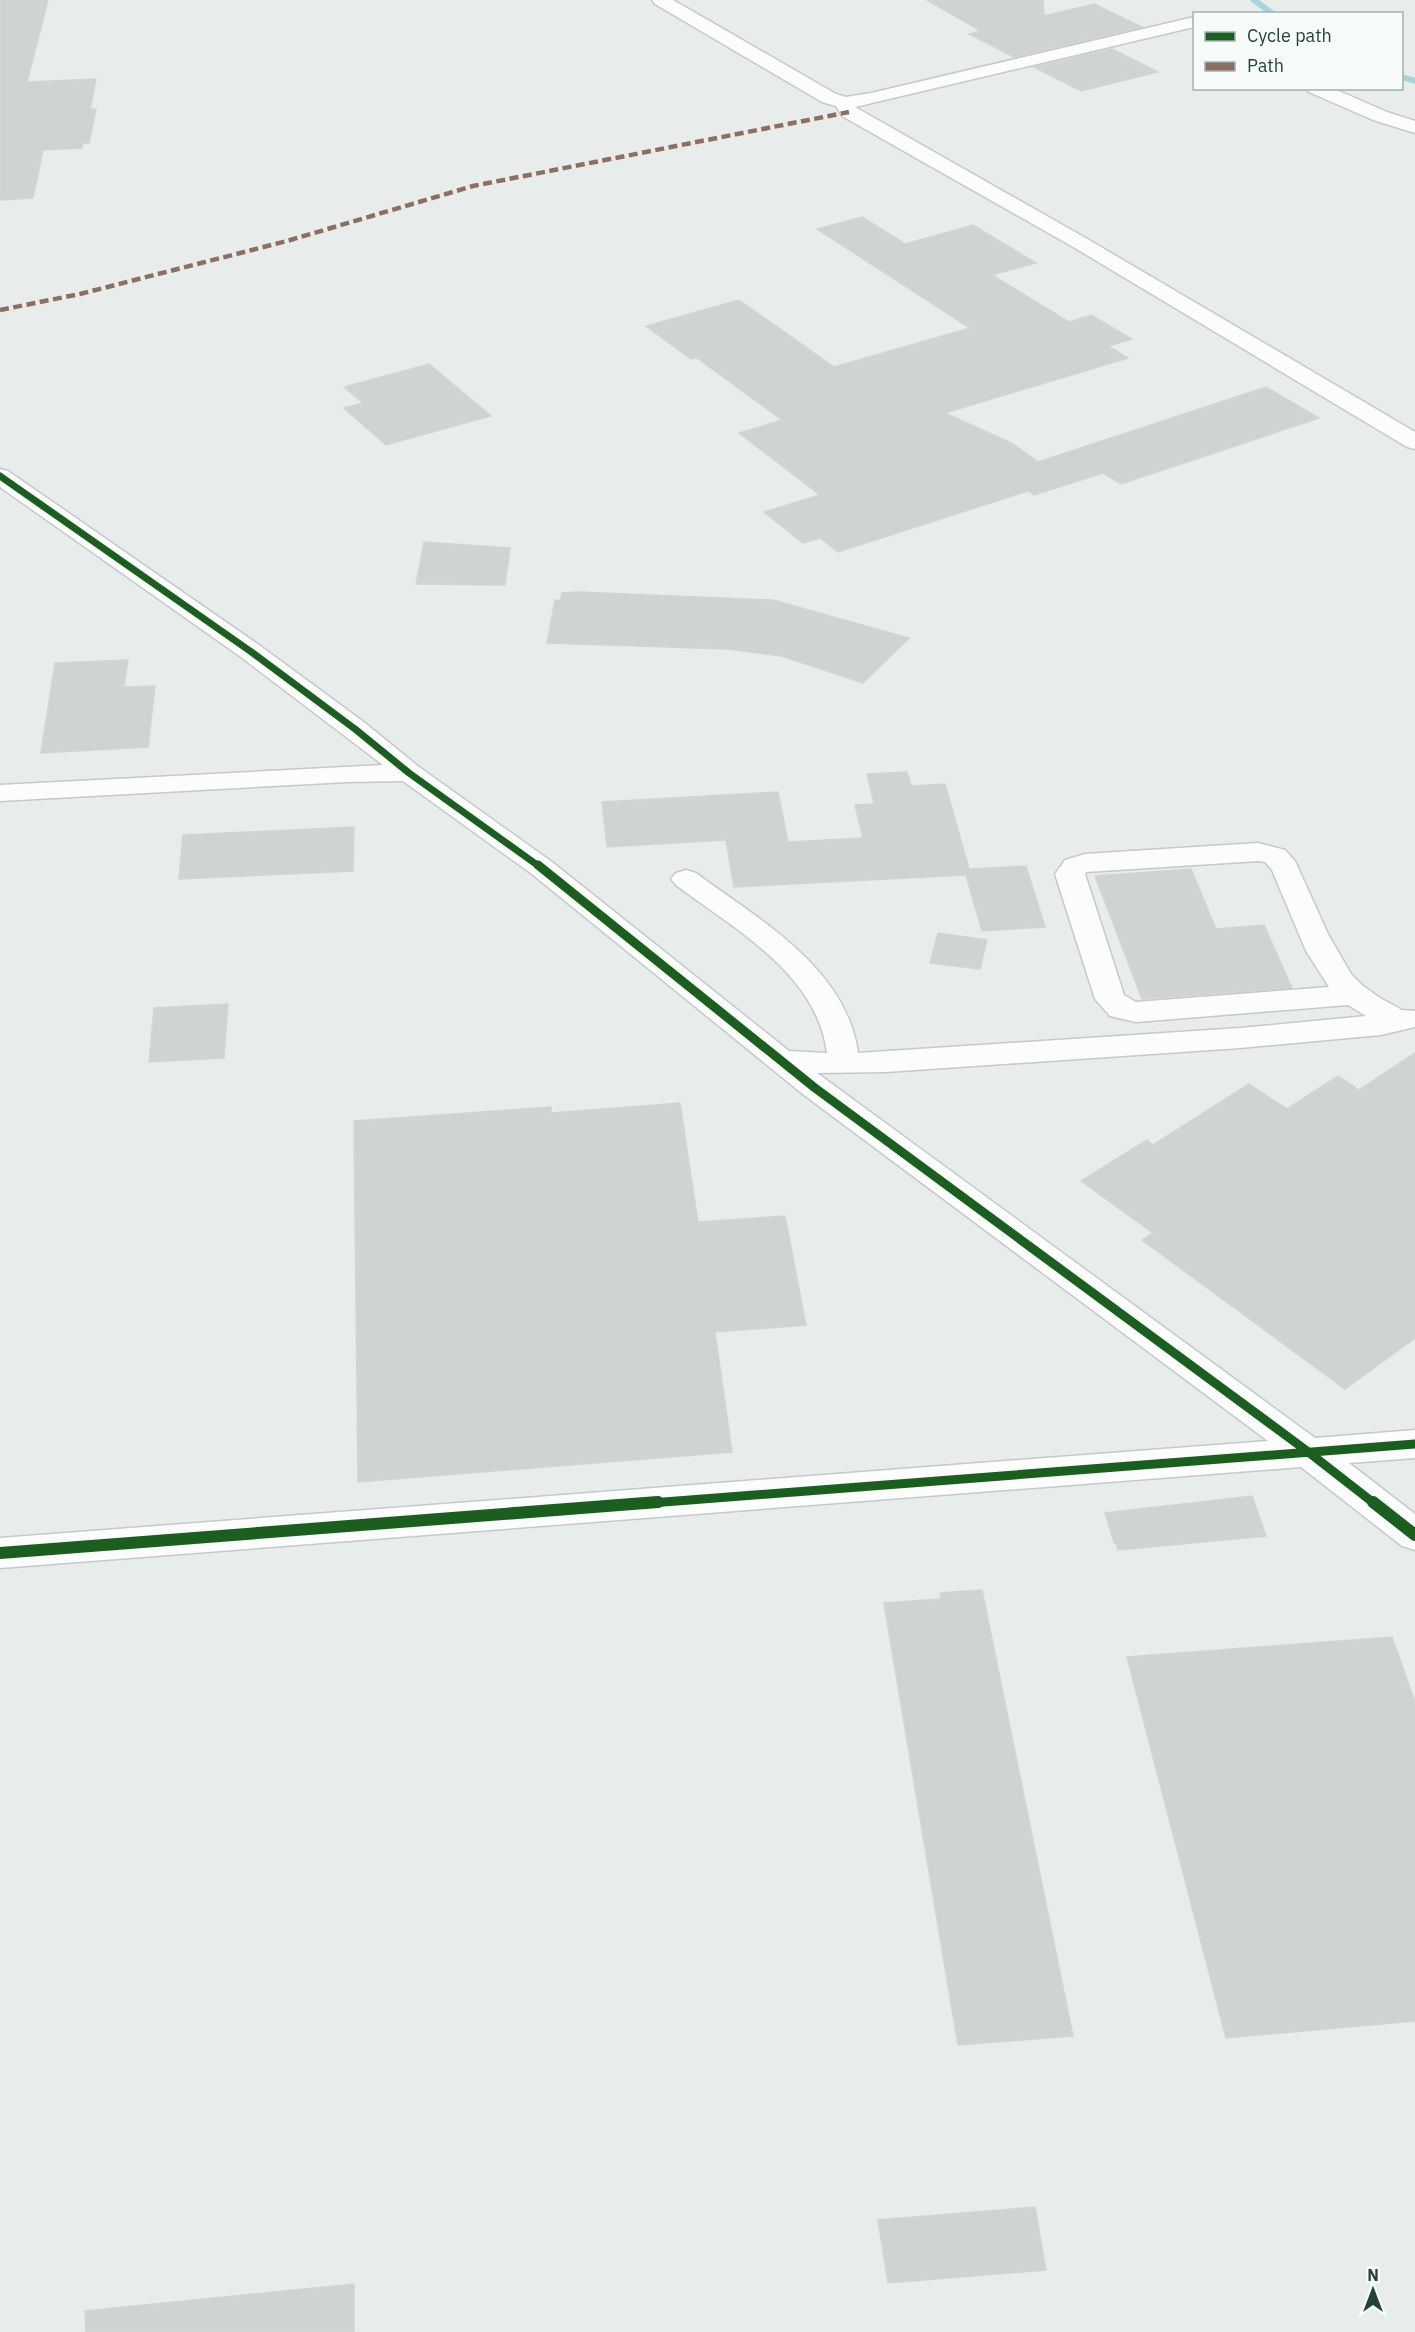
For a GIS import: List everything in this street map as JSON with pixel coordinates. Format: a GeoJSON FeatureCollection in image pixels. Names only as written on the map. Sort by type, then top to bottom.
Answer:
{"type":"FeatureCollection","features":[{"type":"Feature","properties":{"kind":"street"},"geometry":{"type":"LineString","coordinates":[[661,0],[791,77],[829,98],[845,103],[871,99],[1193,22]]}},
{"type":"Feature","properties":{"kind":"street"},"geometry":{"type":"LineString","coordinates":[[1320,90],[1380,116],[1415,127]]}},
{"type":"Feature","properties":{"kind":"street"},"geometry":{"type":"LineString","coordinates":[[845,103],[849,112],[1082,244],[1415,442]]}},
{"type":"Feature","properties":{"kind":"street"},"geometry":{"type":"LineString","coordinates":[[0,476],[250,651],[355,729],[409,773],[542,868],[780,1061],[1307,1451],[1415,1535]]}},
{"type":"Feature","properties":{"kind":"street"},"geometry":{"type":"LineString","coordinates":[[0,793],[347,774],[409,773]]}},
{"type":"Feature","properties":{"kind":"street"},"geometry":{"type":"LineString","coordinates":[[1353,995],[1136,1012],[1121,1009],[1110,999],[1071,874],[1074,866],[1086,863],[1258,852],[1275,856],[1285,867],[1323,952],[1338,978],[1353,995],[1407,1019]]}},
{"type":"Feature","properties":{"kind":"street"},"geometry":{"type":"LineString","coordinates":[[686,879],[800,967],[823,996],[837,1025],[844,1064]]}},
{"type":"Feature","properties":{"kind":"street"},"geometry":{"type":"LineString","coordinates":[[780,1061],[844,1064],[1240,1038],[1407,1019]]}},
{"type":"Feature","properties":{"kind":"street"},"geometry":{"type":"LineString","coordinates":[[0,1553],[1415,1444]]}},
{"type":"Feature","properties":{"kind":"building"},"geometry":{"type":"Polygon","coordinates":[[[0,0],[48,0],[27,82],[96,79],[90,109],[96,109],[89,143],[83,143],[82,148],[43,150],[33,198],[0,200],[0,0]]]}},
{"type":"Feature","properties":{"kind":"building"},"geometry":{"type":"Polygon","coordinates":[[[927,0],[1043,0],[1044,16],[1094,4],[1142,27],[1014,57],[969,34],[981,31],[927,0]]]}},
{"type":"Feature","properties":{"kind":"building"},"geometry":{"type":"Polygon","coordinates":[[[1112,49],[1158,72],[1081,91],[1034,67],[1112,49]]]}},
{"type":"Feature","properties":{"kind":"building"},"geometry":{"type":"Polygon","coordinates":[[[862,217],[905,244],[973,225],[1036,263],[992,275],[1069,322],[1091,315],[1132,339],[1108,346],[1128,358],[945,413],[1013,444],[1038,462],[1266,387],[1319,418],[1121,484],[1103,473],[1034,495],[1028,491],[838,552],[820,538],[803,543],[764,512],[820,495],[739,433],[782,420],[697,358],[691,359],[646,326],[739,300],[834,367],[970,328],[817,229],[862,217]]]}},
{"type":"Feature","properties":{"kind":"building"},"geometry":{"type":"Polygon","coordinates":[[[429,364],[491,416],[386,445],[344,408],[363,403],[344,387],[429,364]]]}},
{"type":"Feature","properties":{"kind":"building"},"geometry":{"type":"Polygon","coordinates":[[[424,542],[510,548],[505,585],[416,584],[424,542]]]}},
{"type":"Feature","properties":{"kind":"building"},"geometry":{"type":"Polygon","coordinates":[[[562,593],[773,600],[909,638],[863,683],[781,656],[727,649],[547,643],[555,600],[560,601],[562,593]]]}},
{"type":"Feature","properties":{"kind":"building"},"geometry":{"type":"Polygon","coordinates":[[[128,660],[124,687],[155,686],[148,747],[41,753],[55,663],[128,660]]]}},
{"type":"Feature","properties":{"kind":"building"},"geometry":{"type":"Polygon","coordinates":[[[907,772],[911,786],[945,784],[969,869],[1026,866],[1045,927],[982,931],[966,875],[734,887],[726,840],[607,847],[602,802],[778,792],[788,842],[863,838],[855,805],[874,804],[867,774],[907,772]]]}},
{"type":"Feature","properties":{"kind":"building"},"geometry":{"type":"Polygon","coordinates":[[[354,827],[353,871],[179,879],[183,835],[354,827]]]}},
{"type":"Feature","properties":{"kind":"building"},"geometry":{"type":"Polygon","coordinates":[[[1191,869],[1216,929],[1264,925],[1292,988],[1142,999],[1095,876],[1191,869]]]}},
{"type":"Feature","properties":{"kind":"building"},"geometry":{"type":"Polygon","coordinates":[[[938,933],[987,940],[980,969],[930,963],[938,933]]]}},
{"type":"Feature","properties":{"kind":"building"},"geometry":{"type":"Polygon","coordinates":[[[228,1004],[224,1058],[149,1062],[154,1008],[228,1004]]]}},
{"type":"Feature","properties":{"kind":"building"},"geometry":{"type":"Polygon","coordinates":[[[1415,1053],[1415,1338],[1345,1389],[1142,1240],[1153,1233],[1081,1181],[1147,1140],[1153,1145],[1249,1084],[1287,1109],[1338,1076],[1359,1090],[1415,1053]]]}},
{"type":"Feature","properties":{"kind":"building"},"geometry":{"type":"Polygon","coordinates":[[[680,1103],[698,1222],[785,1216],[806,1325],[715,1332],[732,1452],[358,1482],[354,1121],[551,1107],[551,1113],[680,1103]]]}},
{"type":"Feature","properties":{"kind":"building"},"geometry":{"type":"Polygon","coordinates":[[[1252,1496],[1266,1536],[1118,1550],[1105,1513],[1252,1496]]]}},
{"type":"Feature","properties":{"kind":"building"},"geometry":{"type":"Polygon","coordinates":[[[982,1590],[1073,2036],[958,2045],[884,1603],[941,1599],[940,1593],[982,1590]]]}},
{"type":"Feature","properties":{"kind":"building"},"geometry":{"type":"Polygon","coordinates":[[[1392,1637],[1415,1702],[1415,2021],[1226,2038],[1127,1657],[1392,1637]]]}},
{"type":"Feature","properties":{"kind":"building"},"geometry":{"type":"Polygon","coordinates":[[[1035,2207],[1046,2270],[888,2283],[878,2220],[1035,2207]]]}},
{"type":"Feature","properties":{"kind":"building"},"geometry":{"type":"Polygon","coordinates":[[[354,2284],[354,2332],[86,2332],[85,2311],[354,2284]]]}},
{"type":"Feature","properties":{"kind":"waterway"},"geometry":{"type":"LineString","coordinates":[[1254,0],[1270,12]]}},
{"type":"Feature","properties":{"kind":"waterway"},"geometry":{"type":"LineString","coordinates":[[1403,77],[1415,81]]}},
{"type":"Feature","properties":{"kind":"marked path"},"geometry":{"type":"LineString","coordinates":[[0,310],[80,294],[287,241],[473,186],[849,112]]}},
{"type":"Feature","properties":{"kind":"cycle path"},"geometry":{"type":"LineString","coordinates":[[0,476],[250,651],[355,729],[409,773],[542,868],[815,1088],[1307,1451],[1415,1535]]}},
{"type":"Feature","properties":{"kind":"cycle path"},"geometry":{"type":"LineString","coordinates":[[0,1553],[1415,1444]]}}]}
